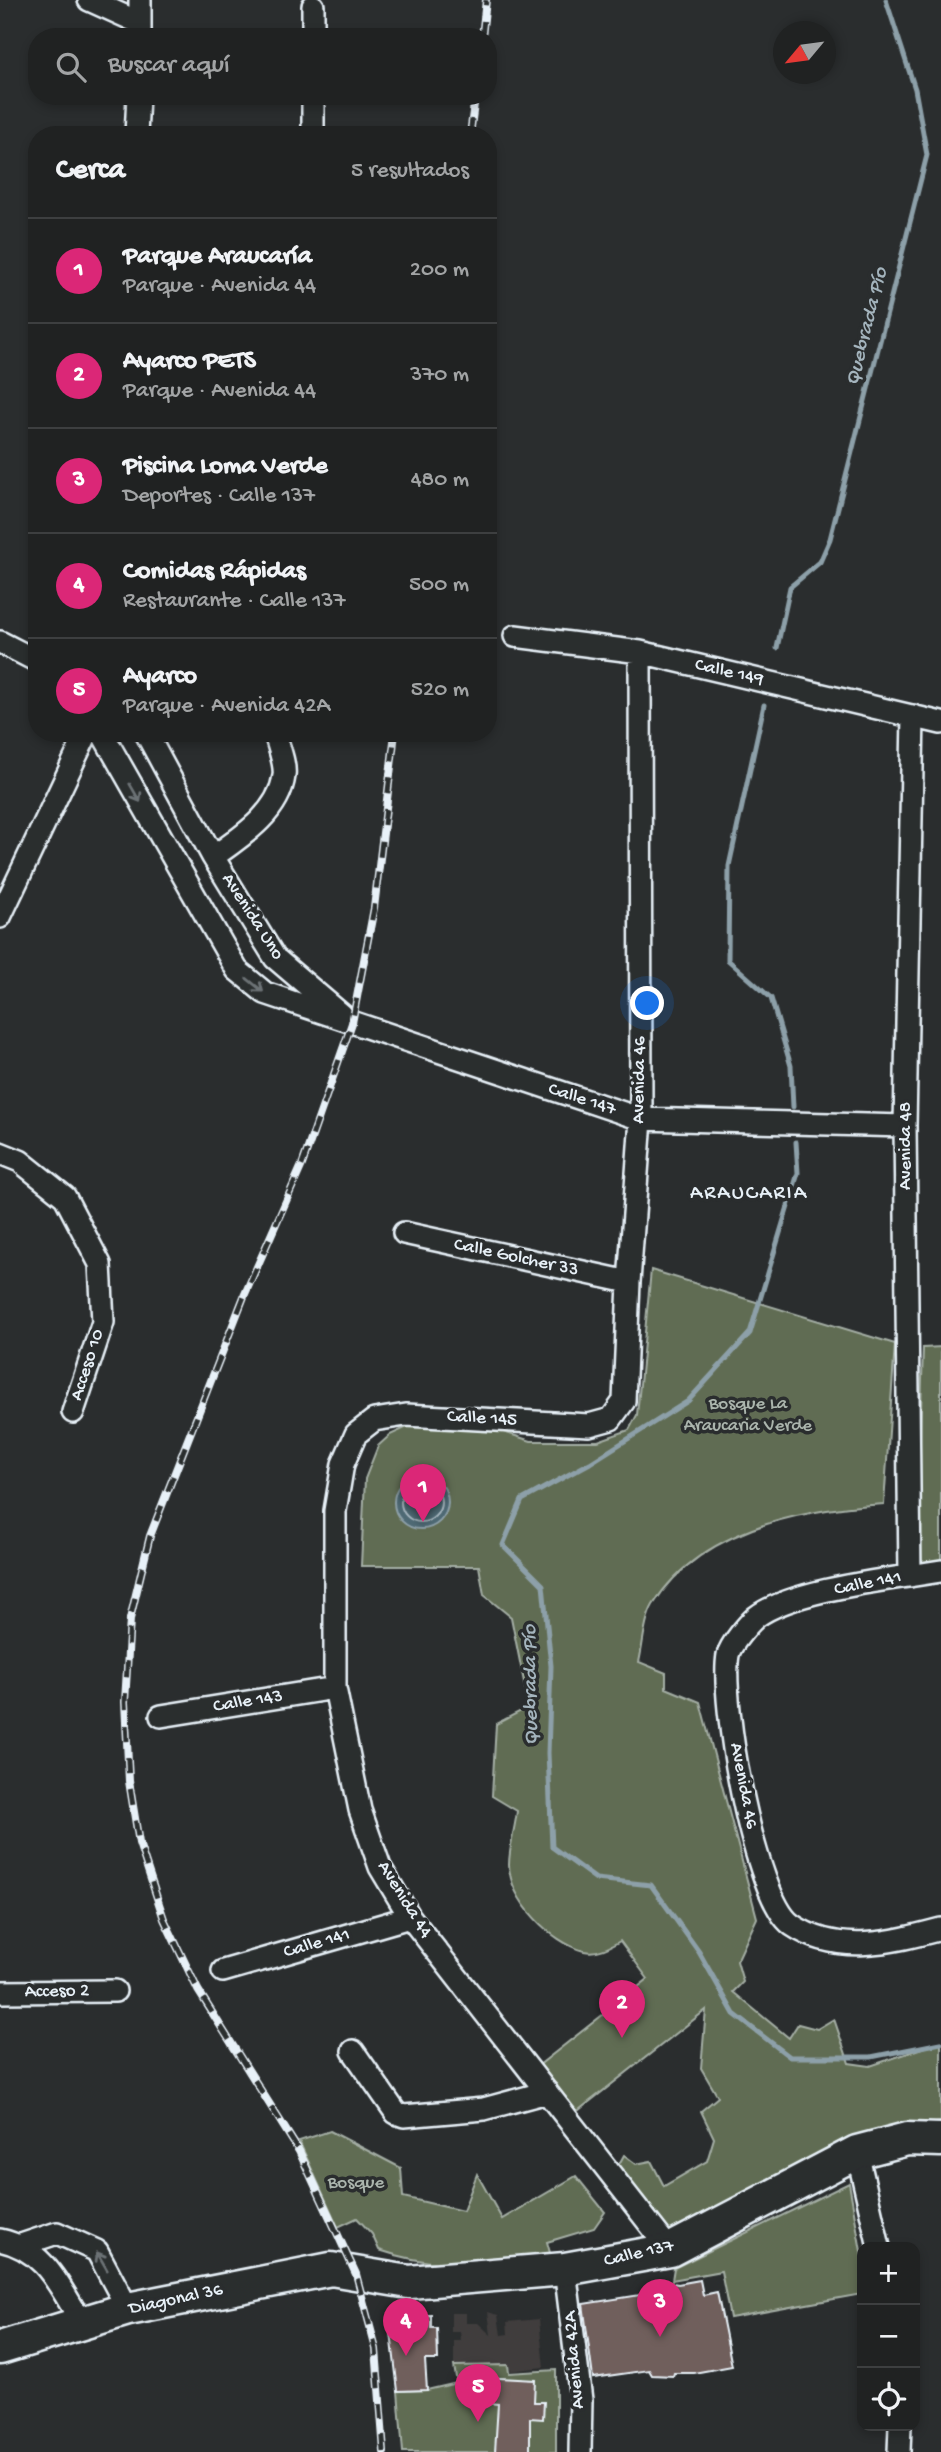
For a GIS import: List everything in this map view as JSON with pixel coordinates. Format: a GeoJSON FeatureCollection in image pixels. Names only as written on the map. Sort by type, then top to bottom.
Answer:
{"type":"FeatureCollection","features":[{"type":"Feature","properties":{"kind":"street"},"geometry":{"type":"LineString","coordinates":[[89,0],[137,28]]}},
{"type":"Feature","properties":{"kind":"street"},"geometry":{"type":"LineString","coordinates":[[140,0],[140,28]]}},
{"type":"Feature","properties":{"kind":"street"},"geometry":{"type":"LineString","coordinates":[[313,6],[313,28]]}},
{"type":"Feature","properties":{"kind":"street"},"geometry":{"type":"LineString","coordinates":[[136,126],[138,105]]}},
{"type":"Feature","properties":{"kind":"street"},"geometry":{"type":"LineString","coordinates":[[313,105],[313,126]]}},
{"type":"Feature","properties":{"kind":"street","name":"Calle 149"},"geometry":{"type":"LineString","coordinates":[[516,635],[640,652],[941,723]]}},
{"type":"Feature","properties":{"kind":"street"},"geometry":{"type":"LineString","coordinates":[[0,642],[28,656]]}},
{"type":"Feature","properties":{"kind":"street","name":"Avenida 46"},"geometry":{"type":"LineString","coordinates":[[611,1419],[624,1401],[629,1282],[641,1119],[640,652]]}},
{"type":"Feature","properties":{"kind":"street","name":"Avenida 48"},"geometry":{"type":"LineString","coordinates":[[910,1576],[905,1126],[913,716]]}},
{"type":"Feature","properties":{"kind":"street"},"geometry":{"type":"LineString","coordinates":[[0,917],[83,742]]}},
{"type":"Feature","properties":{"kind":"street","name":"Avenida Uno"},"geometry":{"type":"LineString","coordinates":[[107,742],[237,970],[265,993],[352,1023]]}},
{"type":"Feature","properties":{"kind":"street","name":"Avenida Uno"},"geometry":{"type":"LineString","coordinates":[[151,742],[213,857],[275,958],[352,1023]]}},
{"type":"Feature","properties":{"kind":"street"},"geometry":{"type":"LineString","coordinates":[[213,857],[246,832],[276,802],[285,775],[277,742]]}},
{"type":"Feature","properties":{"kind":"street","name":"Calle 147"},"geometry":{"type":"LineString","coordinates":[[352,1023],[641,1119],[905,1126]]}},
{"type":"Feature","properties":{"kind":"street","name":"Acceso 10"},"geometry":{"type":"LineString","coordinates":[[0,1153],[20,1161],[65,1197],[100,1264],[103,1322],[73,1412]]}},
{"type":"Feature","properties":{"kind":"street","name":"Calle Golcher 33"},"geometry":{"type":"LineString","coordinates":[[404,1233],[629,1282]]}},
{"type":"Feature","properties":{"kind":"street","name":"Calle 145"},"geometry":{"type":"LineString","coordinates":[[356,1434],[374,1420],[406,1415],[589,1425],[611,1419]]}},
{"type":"Feature","properties":{"kind":"street","name":"Avenida 44"},"geometry":{"type":"LineString","coordinates":[[356,1434],[343,1464],[335,1511],[335,1688],[360,1810],[380,1867],[410,1917],[670,2250]]}},
{"type":"Feature","properties":{"kind":"street","name":"Calle 141"},"geometry":{"type":"LineString","coordinates":[[795,1598],[941,1571]]}},
{"type":"Feature","properties":{"kind":"street","name":"Avenida 46"},"geometry":{"type":"LineString","coordinates":[[795,1598],[756,1617],[728,1652],[726,1691],[743,1795],[766,1886],[790,1924],[823,1939],[862,1946],[941,1929]]}},
{"type":"Feature","properties":{"kind":"street","name":"Calle 143"},"geometry":{"type":"LineString","coordinates":[[161,1716],[335,1688]]}},
{"type":"Feature","properties":{"kind":"street","name":"Calle 141"},"geometry":{"type":"LineString","coordinates":[[223,1971],[410,1917]]}},
{"type":"Feature","properties":{"kind":"street","name":"Acceso 2"},"geometry":{"type":"LineString","coordinates":[[0,1992],[115,1991]]}},
{"type":"Feature","properties":{"kind":"street"},"geometry":{"type":"LineString","coordinates":[[352,2051],[396,2113],[404,2116],[484,2109],[547,2092]]}},
{"type":"Feature","properties":{"kind":"street","name":"Calle 137"},"geometry":{"type":"LineString","coordinates":[[356,2274],[409,2282],[565,2269],[670,2250],[857,2152],[906,2139],[941,2140]]}},
{"type":"Feature","properties":{"kind":"street"},"geometry":{"type":"LineString","coordinates":[[857,2152],[877,2242]]}},
{"type":"Feature","properties":{"kind":"street"},"geometry":{"type":"LineString","coordinates":[[21,2245],[57,2232],[97,2251],[128,2309]]}},
{"type":"Feature","properties":{"kind":"street"},"geometry":{"type":"LineString","coordinates":[[0,2240],[21,2245],[47,2266],[82,2323]]}},
{"type":"Feature","properties":{"kind":"street","name":"Diagonal 36"},"geometry":{"type":"LineString","coordinates":[[0,2348],[128,2309],[331,2269],[356,2274]]}},
{"type":"Feature","properties":{"kind":"street","name":"Avenida 42A"},"geometry":{"type":"LineString","coordinates":[[565,2269],[581,2400],[580,2452]]}},
{"type":"Feature","properties":{"kind":"street"},"geometry":{"type":"LineString","coordinates":[[899,2452],[900,2431]]}},
{"type":"Feature","properties":{"kind":"shaded area"},"geometry":{"type":"Polygon","coordinates":[[[488,2312],[498,2315],[501,2335],[508,2334],[507,2322],[539,2319],[544,2367],[511,2371],[507,2365],[454,2366],[454,2341],[461,2341],[460,2332],[451,2332],[451,2313],[466,2313],[466,2323],[478,2323],[491,2335],[488,2312]]]}},
{"type":"Feature","properties":{"kind":"green space","name":"Bosque La Araucaria Verde"},"geometry":{"type":"Polygon","coordinates":[[[651,1270],[895,1344],[884,1504],[820,1511],[787,1518],[725,1541],[697,1558],[673,1579],[653,1605],[639,1662],[666,1673],[666,1688],[700,1702],[757,1918],[737,1961],[743,1982],[733,1992],[789,2038],[798,2024],[817,2029],[834,2019],[849,2063],[870,2066],[941,2042],[941,2122],[930,2124],[675,2248],[617,2168],[624,2155],[636,2164],[651,2161],[664,2186],[707,2161],[714,2138],[701,2111],[718,2097],[701,2068],[706,2010],[575,2113],[538,2066],[648,1979],[620,1941],[594,1952],[571,1946],[558,1939],[534,1918],[516,1892],[509,1865],[517,1811],[492,1796],[496,1724],[529,1707],[511,1617],[484,1595],[479,1566],[361,1566],[365,1479],[378,1446],[390,1435],[416,1423],[491,1428],[531,1441],[598,1441],[629,1430],[637,1415],[651,1270]]]}},
{"type":"Feature","properties":{"kind":"green space"},"geometry":{"type":"Polygon","coordinates":[[[941,1347],[941,1564],[916,1567],[923,1348],[941,1347]]]}},
{"type":"Feature","properties":{"kind":"green space","name":"Bosque"},"geometry":{"type":"Polygon","coordinates":[[[330,2131],[401,2168],[403,2197],[463,2211],[477,2174],[502,2219],[576,2176],[605,2212],[594,2228],[547,2242],[554,2267],[444,2264],[379,2250],[372,2234],[357,2218],[338,2227],[299,2141],[330,2131]]]}},
{"type":"Feature","properties":{"kind":"green space"},"geometry":{"type":"Polygon","coordinates":[[[849,2183],[859,2242],[857,2242],[857,2295],[730,2318],[721,2271],[672,2280],[674,2268],[849,2183]]]}},
{"type":"Feature","properties":{"kind":"green space"},"geometry":{"type":"Polygon","coordinates":[[[508,2365],[509,2373],[556,2370],[556,2452],[403,2452],[398,2391],[427,2390],[457,2383],[454,2366],[508,2365]]]}},
{"type":"Feature","properties":{"kind":"water"},"geometry":{"type":"Polygon","coordinates":[[[421,1475],[440,1483],[448,1502],[440,1521],[421,1529],[402,1521],[394,1502],[402,1483],[421,1475]]]}},
{"type":"Feature","properties":{"kind":"building"},"geometry":{"type":"Polygon","coordinates":[[[700,2280],[703,2295],[717,2292],[732,2366],[694,2373],[674,2373],[673,2376],[652,2375],[649,2370],[593,2378],[583,2304],[666,2291],[667,2282],[678,2284],[700,2280]]]}},
{"type":"Feature","properties":{"kind":"building"},"geometry":{"type":"Polygon","coordinates":[[[431,2315],[431,2328],[437,2328],[438,2360],[425,2360],[427,2390],[398,2391],[389,2316],[431,2315]]]}},
{"type":"Feature","properties":{"kind":"building"},"geometry":{"type":"Polygon","coordinates":[[[480,2377],[535,2380],[534,2402],[544,2402],[543,2419],[530,2418],[530,2452],[495,2452],[498,2404],[478,2402],[480,2377]]]}},
{"type":"Feature","properties":{"kind":"waterway","name":"Quebrada Pío"},"geometry":{"type":"LineString","coordinates":[[777,648],[790,587],[820,562],[830,539],[927,155],[915,89],[886,0]]}},
{"type":"Feature","properties":{"kind":"waterway","name":"Quebrada Pío"},"geometry":{"type":"LineString","coordinates":[[764,705],[729,866],[728,960],[771,998],[791,1066],[793,1107]]}},
{"type":"Feature","properties":{"kind":"waterway","name":"Quebrada Pío"},"geometry":{"type":"LineString","coordinates":[[796,1142],[798,1173],[750,1333],[688,1401],[590,1463],[522,1500],[503,1545],[543,1585],[551,1666],[548,1753],[552,1847],[596,1879],[651,1885],[699,1952],[734,2014],[790,2057],[871,2057],[941,2043]]}},
{"type":"Feature","properties":{"kind":"railway"},"geometry":{"type":"LineString","coordinates":[[483,28],[486,0]]}},
{"type":"Feature","properties":{"kind":"railway"},"geometry":{"type":"LineString","coordinates":[[471,126],[474,105]]}},
{"type":"Feature","properties":{"kind":"railway"},"geometry":{"type":"LineString","coordinates":[[384,2452],[376,2349],[356,2274],[299,2151],[198,1990],[164,1919],[139,1843],[129,1781],[125,1702],[130,1619],[150,1536],[245,1294],[302,1165],[352,1023],[374,908],[394,742]]}},
{"type":"Feature","properties":{"kind":"place","name":"Parque Araucaría"},"geometry":{"type":"Point","coordinates":[423,1522]}},
{"type":"Feature","properties":{"kind":"place","name":"Ayarco PETS"},"geometry":{"type":"Point","coordinates":[622,2038]}},
{"type":"Feature","properties":{"kind":"place","name":"Piscina Loma Verde"},"geometry":{"type":"Point","coordinates":[660,2337]}},
{"type":"Feature","properties":{"kind":"place","name":"Comidas Rápidas"},"geometry":{"type":"Point","coordinates":[406,2356]}},
{"type":"Feature","properties":{"kind":"place","name":"Ayarco"},"geometry":{"type":"Point","coordinates":[478,2422]}},
{"type":"Feature","properties":{"kind":"district","name":"ARAUCARIA"},"geometry":{"type":"Point","coordinates":[749,1194]}}]}
